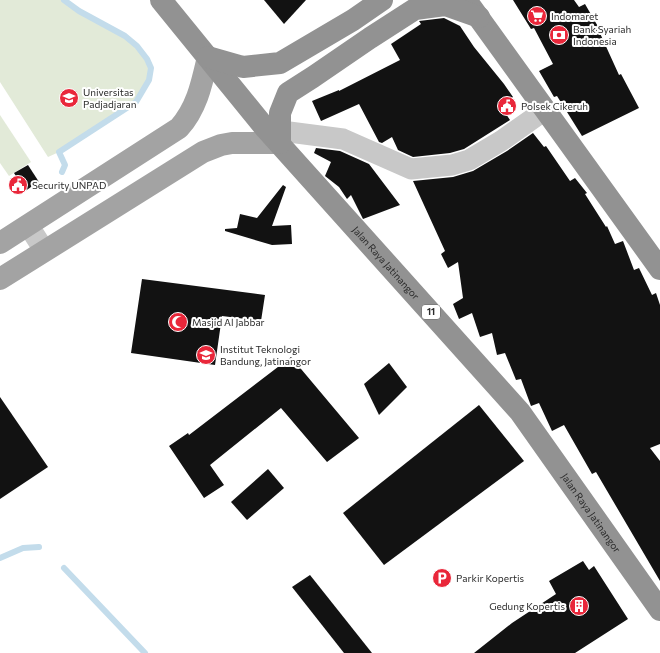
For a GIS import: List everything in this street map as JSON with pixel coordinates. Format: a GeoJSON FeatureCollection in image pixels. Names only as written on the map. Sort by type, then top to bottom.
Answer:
{"type":"FeatureCollection","features":[{"type":"Feature","properties":{"kind":"highway","name":"Jalan Raya Jatinangor"},"geometry":{"type":"LineString","coordinates":[[161,0],[275,134],[520,412],[660,610]]}},
{"type":"Feature","properties":{"kind":"highway"},"geometry":{"type":"LineString","coordinates":[[208,57],[242,67],[280,63],[353,20],[382,0]]}},
{"type":"Feature","properties":{"kind":"highway"},"geometry":{"type":"LineString","coordinates":[[466,0],[660,269]]}},
{"type":"Feature","properties":{"kind":"highway"},"geometry":{"type":"LineString","coordinates":[[275,134],[280,113],[288,93],[415,9],[445,5],[478,18]]}},
{"type":"Feature","properties":{"kind":"main road"},"geometry":{"type":"LineString","coordinates":[[0,243],[179,128],[186,120],[199,92],[208,57]]}},
{"type":"Feature","properties":{"kind":"main road"},"geometry":{"type":"LineString","coordinates":[[0,278],[203,152],[221,145],[275,134]]}},
{"type":"Feature","properties":{"kind":"street"},"geometry":{"type":"LineString","coordinates":[[275,134],[342,139],[411,169],[452,166],[469,160],[501,141],[545,110]]}},
{"type":"Feature","properties":{"kind":"street"},"geometry":{"type":"LineString","coordinates":[[28,225],[44,250]]}},
{"type":"Feature","properties":{"kind":"green space","name":"Universitas Padjadjaran"},"geometry":{"type":"Polygon","coordinates":[[[0,0],[64,0],[79,11],[125,36],[137,46],[147,59],[151,68],[149,80],[136,102],[59,152],[48,157],[0,82],[0,0]]]}},
{"type":"Feature","properties":{"kind":"green space"},"geometry":{"type":"Polygon","coordinates":[[[0,115],[31,162],[9,176],[0,163],[0,115]]]}},
{"type":"Feature","properties":{"kind":"building"},"geometry":{"type":"Polygon","coordinates":[[[264,0],[306,0],[284,24],[264,0]]]}},
{"type":"Feature","properties":{"kind":"building"},"geometry":{"type":"Polygon","coordinates":[[[513,0],[574,0],[579,7],[585,4],[600,30],[599,31],[619,75],[621,74],[639,108],[582,136],[557,96],[554,97],[539,71],[553,64],[534,28],[531,29],[513,0]]]}},
{"type":"Feature","properties":{"kind":"building"},"geometry":{"type":"Polygon","coordinates":[[[444,18],[460,26],[474,47],[513,97],[500,105],[510,120],[464,149],[450,153],[413,157],[398,150],[392,137],[382,143],[379,142],[359,104],[321,121],[312,101],[339,91],[400,60],[391,44],[421,24],[419,21],[444,18]]]}},
{"type":"Feature","properties":{"kind":"building"},"geometry":{"type":"Polygon","coordinates":[[[533,133],[544,147],[546,146],[570,181],[575,178],[587,193],[585,194],[606,227],[607,226],[615,244],[623,241],[634,270],[639,268],[652,295],[656,293],[660,305],[660,444],[650,448],[660,461],[660,581],[596,472],[592,474],[564,425],[552,431],[539,403],[531,406],[521,379],[516,380],[505,353],[497,355],[492,333],[480,337],[472,313],[459,319],[453,304],[463,298],[458,262],[448,268],[441,254],[445,251],[413,181],[453,177],[473,171],[507,151],[533,133]]]}},
{"type":"Feature","properties":{"kind":"building"},"geometry":{"type":"Polygon","coordinates":[[[316,148],[340,151],[369,164],[400,205],[363,219],[351,195],[347,199],[339,187],[325,176],[331,162],[314,153],[316,148]]]}},
{"type":"Feature","properties":{"kind":"building"},"geometry":{"type":"Polygon","coordinates":[[[28,165],[39,182],[25,191],[14,173],[28,165]]]}},
{"type":"Feature","properties":{"kind":"building"},"geometry":{"type":"Polygon","coordinates":[[[283,185],[286,187],[272,226],[291,225],[292,244],[272,245],[225,231],[225,229],[237,228],[240,214],[257,218],[283,185]]]}},
{"type":"Feature","properties":{"kind":"building","name":"Masjid Al Jabbar"},"geometry":{"type":"Polygon","coordinates":[[[142,279],[265,295],[261,321],[222,316],[215,365],[131,353],[142,279]]]}},
{"type":"Feature","properties":{"kind":"building"},"geometry":{"type":"Polygon","coordinates":[[[291,357],[359,438],[327,462],[281,408],[210,465],[224,485],[204,498],[169,446],[188,433],[189,435],[291,357]]]}},
{"type":"Feature","properties":{"kind":"building"},"geometry":{"type":"Polygon","coordinates":[[[389,363],[407,387],[379,415],[364,384],[389,363]]]}},
{"type":"Feature","properties":{"kind":"building"},"geometry":{"type":"Polygon","coordinates":[[[0,397],[48,467],[0,499],[0,397]]]}},
{"type":"Feature","properties":{"kind":"building"},"geometry":{"type":"Polygon","coordinates":[[[479,405],[524,461],[384,565],[343,513],[479,405]]]}},
{"type":"Feature","properties":{"kind":"building"},"geometry":{"type":"Polygon","coordinates":[[[268,469],[284,488],[247,520],[231,502],[268,469]]]}},
{"type":"Feature","properties":{"kind":"building","name":"Gedung Kopertis"},"geometry":{"type":"Polygon","coordinates":[[[583,561],[589,570],[594,566],[628,619],[575,653],[474,653],[512,623],[556,594],[549,581],[583,561]]]}},
{"type":"Feature","properties":{"kind":"building"},"geometry":{"type":"Polygon","coordinates":[[[310,575],[372,653],[344,653],[292,587],[310,575]]]}},
{"type":"Feature","properties":{"kind":"waterway"},"geometry":{"type":"LineString","coordinates":[[62,172],[65,165],[59,152],[136,102],[149,80],[151,68],[147,59],[137,46],[125,36],[79,11],[64,0]]}},
{"type":"Feature","properties":{"kind":"waterway"},"geometry":{"type":"LineString","coordinates":[[0,558],[23,548],[39,547]]}},
{"type":"Feature","properties":{"kind":"waterway"},"geometry":{"type":"LineString","coordinates":[[64,568],[145,653]]}},
{"type":"Feature","properties":{"kind":"place","name":"Indomaret"},"geometry":{"type":"Point","coordinates":[537,16]}},
{"type":"Feature","properties":{"kind":"place","name":"Bank Syariah Indonesia"},"geometry":{"type":"Point","coordinates":[559,35]}},
{"type":"Feature","properties":{"kind":"place","name":"Universitas Padjadjaran"},"geometry":{"type":"Point","coordinates":[69,98]}},
{"type":"Feature","properties":{"kind":"place","name":"Polsek Cikeruh"},"geometry":{"type":"Point","coordinates":[507,106]}},
{"type":"Feature","properties":{"kind":"place","name":"Security UNPAD"},"geometry":{"type":"Point","coordinates":[18,185]}},
{"type":"Feature","properties":{"kind":"place","name":"Masjid Al Jabbar"},"geometry":{"type":"Point","coordinates":[178,322]}},
{"type":"Feature","properties":{"kind":"place","name":"Institut Teknologi Bandung, Jatinangor"},"geometry":{"type":"Point","coordinates":[206,355]}},
{"type":"Feature","properties":{"kind":"place","name":"Parkir Kopertis"},"geometry":{"type":"Point","coordinates":[442,578]}},
{"type":"Feature","properties":{"kind":"place","name":"Gedung Kopertis"},"geometry":{"type":"Point","coordinates":[579,606]}}]}
